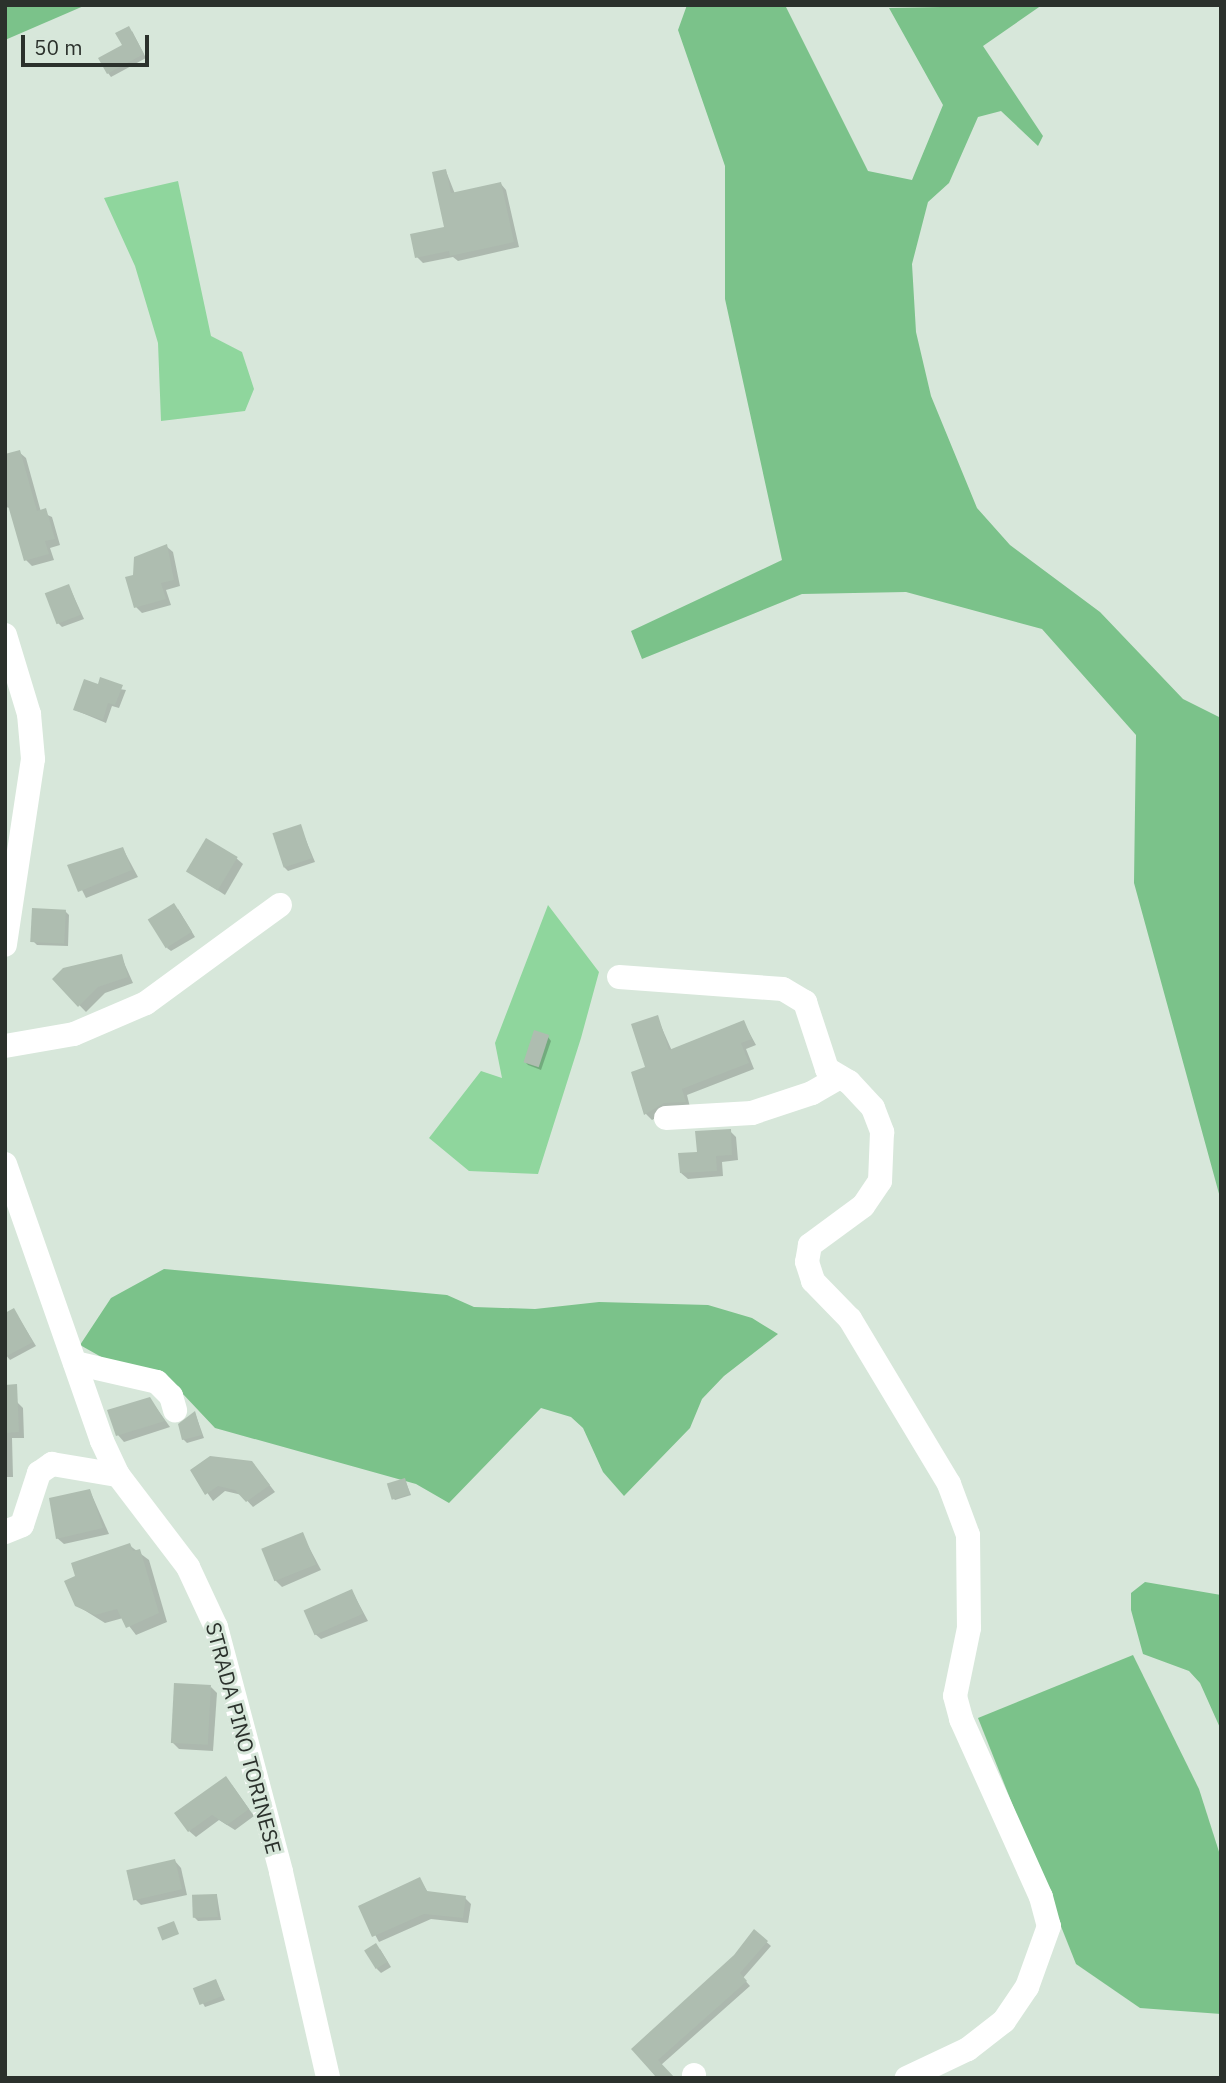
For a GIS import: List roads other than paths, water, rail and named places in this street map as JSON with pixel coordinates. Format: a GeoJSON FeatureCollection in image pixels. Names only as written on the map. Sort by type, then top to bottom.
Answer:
{"type":"FeatureCollection","features":[{"type":"Feature","properties":{"kind":"street"},"geometry":{"type":"LineString","coordinates":[[5,635],[29,714],[33,759],[5,945]]}},
{"type":"Feature","properties":{"kind":"street"},"geometry":{"type":"LineString","coordinates":[[5,1046],[74,1034],[146,1003],[280,905]]}},
{"type":"Feature","properties":{"kind":"street"},"geometry":{"type":"LineString","coordinates":[[619,977],[783,989],[805,1002],[827,1069],[839,1076],[873,1108],[881,1132],[880,1181],[863,1206],[810,1245],[807,1262],[813,1281],[850,1319],[949,1484],[968,1535],[969,1628],[955,1696],[961,1719],[1041,1897],[1049,1926],[1027,1987],[1004,2021],[968,2049],[907,2078]]}},
{"type":"Feature","properties":{"kind":"street"},"geometry":{"type":"LineString","coordinates":[[666,1118],[752,1113],[811,1093],[839,1076]]}},
{"type":"Feature","properties":{"kind":"street","name":"STRADA PINO TORINESE"},"geometry":{"type":"LineString","coordinates":[[5,1164],[33,1255],[118,1475],[188,1567],[216,1627],[328,2078]]}},
{"type":"Feature","properties":{"kind":"street"},"geometry":{"type":"LineString","coordinates":[[75,1363],[157,1382],[171,1396],[175,1410]]}},
{"type":"Feature","properties":{"kind":"street"},"geometry":{"type":"LineString","coordinates":[[5,1532],[22,1524],[39,1473],[52,1464],[118,1475]]}}]}
